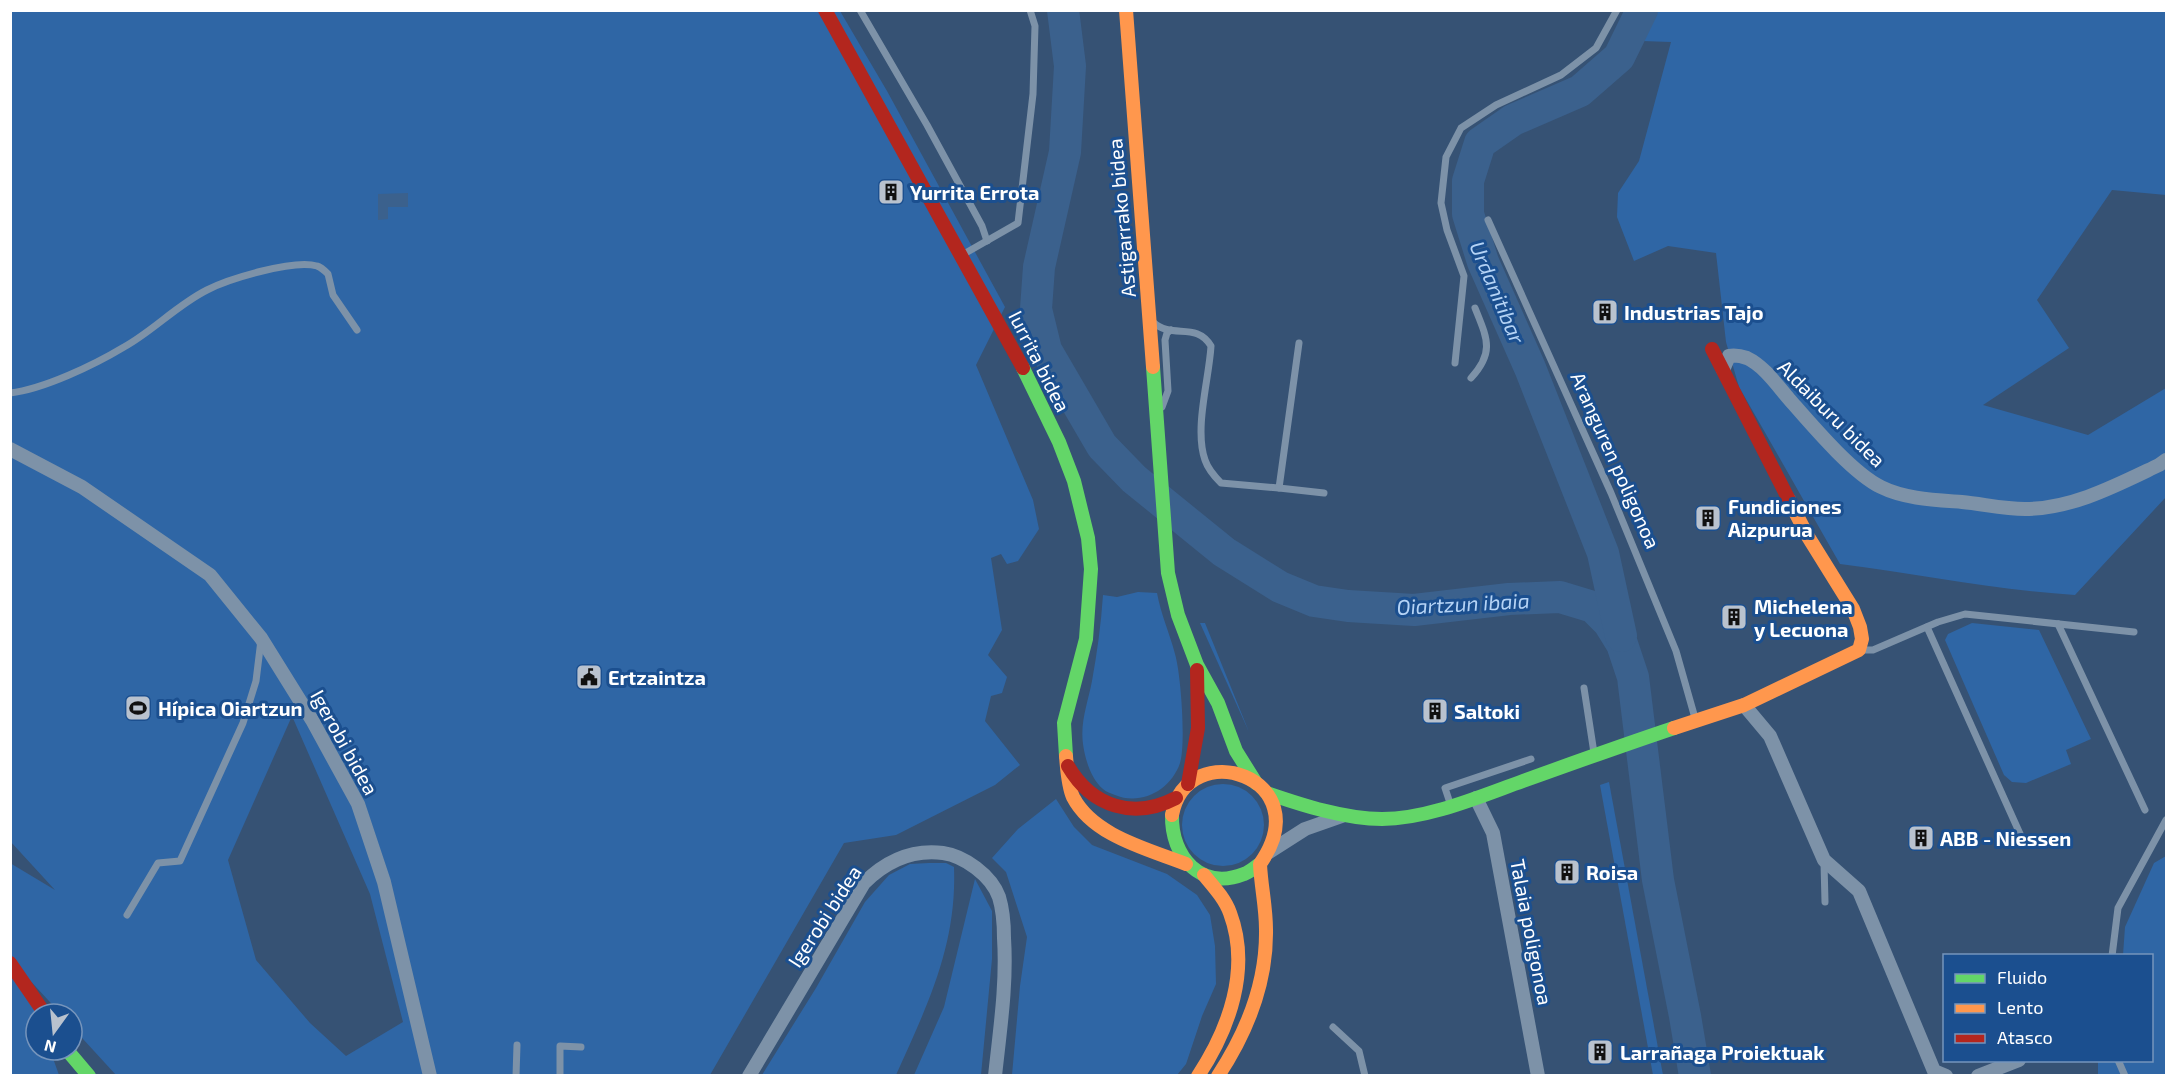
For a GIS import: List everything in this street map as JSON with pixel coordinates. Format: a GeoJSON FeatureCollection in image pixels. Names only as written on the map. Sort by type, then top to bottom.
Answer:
{"type":"FeatureCollection","features":[{"type":"Feature","properties":{"kind":"street","name":"Iurrita bidea"},"geometry":{"type":"LineString","coordinates":[[825,10],[1024,371],[1059,442],[1082,508],[1089,549],[1090,591],[1086,639],[1064,723],[1066,764],[1072,795],[1096,824],[1119,837],[1186,864]]}},
{"type":"Feature","properties":{"kind":"street","name":"Astigarrako bidea"},"geometry":{"type":"LineString","coordinates":[[1126,10],[1167,552],[1172,593],[1197,665]]}},
{"type":"Feature","properties":{"kind":"street"},"geometry":{"type":"LineString","coordinates":[[1267,794],[1306,807],[1345,815],[1383,819],[1402,818],[1476,798],[1744,705],[1859,650],[1862,639],[1853,609],[1807,534],[1712,349]]}},
{"type":"Feature","properties":{"kind":"street","name":"Aldaiburu bidea"},"geometry":{"type":"LineString","coordinates":[[1722,370],[1729,356],[1747,358],[1770,377],[1811,424],[1858,472],[1881,488],[1912,496],[2004,508],[2028,509],[2054,506],[2090,496],[2166,460]]}},
{"type":"Feature","properties":{"kind":"street","name":"Igerobi bidea"},"geometry":{"type":"LineString","coordinates":[[10,449],[82,487],[210,575],[261,638],[312,720],[358,804],[384,882],[430,1076]]}},
{"type":"Feature","properties":{"kind":"street"},"geometry":{"type":"LineString","coordinates":[[1176,798],[1170,815],[1170,832],[1176,849],[1186,864],[1204,875],[1224,878],[1243,874],[1260,864],[1269,852],[1275,838],[1277,822],[1274,807],[1236,751],[1218,703],[1197,665]]}},
{"type":"Feature","properties":{"kind":"street"},"geometry":{"type":"LineString","coordinates":[[1188,784],[1198,728],[1197,665]]}},
{"type":"Feature","properties":{"kind":"street"},"geometry":{"type":"LineString","coordinates":[[1744,705],[1770,736],[1824,860],[1858,891],[1934,1071],[1946,1076]]}},
{"type":"Feature","properties":{"kind":"street"},"geometry":{"type":"LineString","coordinates":[[1066,764],[1081,785],[1089,791],[1104,802],[1128,810],[1164,806],[1176,798],[1188,784],[1200,776],[1214,772],[1229,771],[1243,775],[1256,783]]}},
{"type":"Feature","properties":{"kind":"street","name":"Talaia poligonoa"},"geometry":{"type":"LineString","coordinates":[[1476,798],[1494,833],[1538,1076]]}},
{"type":"Feature","properties":{"kind":"street"},"geometry":{"type":"LineString","coordinates":[[1269,852],[1305,829],[1345,815]]}},
{"type":"Feature","properties":{"kind":"street","name":"Igerobi bidea"},"geometry":{"type":"LineString","coordinates":[[748,1076],[864,883],[891,862],[922,851],[954,855],[989,880],[998,894],[1003,913],[1006,969],[995,1076]]}},
{"type":"Feature","properties":{"kind":"street"},"geometry":{"type":"LineString","coordinates":[[1218,1076],[1249,1022],[1260,985],[1266,937],[1260,864]]}},
{"type":"Feature","properties":{"kind":"street"},"geometry":{"type":"LineString","coordinates":[[1198,1076],[1209,1061],[1225,1029],[1234,993],[1237,956],[1237,941],[1230,913],[1204,875]]}},
{"type":"Feature","properties":{"kind":"street"},"geometry":{"type":"LineString","coordinates":[[10,963],[37,1002]]}},
{"type":"Feature","properties":{"kind":"street"},"geometry":{"type":"LineString","coordinates":[[1978,1076],[2014,1062]]}},
{"type":"Feature","properties":{"kind":"street"},"geometry":{"type":"LineString","coordinates":[[78,1070],[89,1076]]}},
{"type":"Feature","properties":{"kind":"lane"},"geometry":{"type":"LineString","coordinates":[[860,10],[927,125],[982,226],[987,240]]}},
{"type":"Feature","properties":{"kind":"lane"},"geometry":{"type":"LineString","coordinates":[[962,255],[1017,223],[1033,94],[1035,26],[1030,10]]}},
{"type":"Feature","properties":{"kind":"lane"},"geometry":{"type":"LineString","coordinates":[[1455,363],[1464,276],[1447,230],[1441,203],[1446,157],[1461,128],[1496,105],[1561,75],[1596,48],[1617,10]]}},
{"type":"Feature","properties":{"kind":"lane","name":"Aranguren poligonoa"},"geometry":{"type":"LineString","coordinates":[[1488,220],[1611,493],[1676,651],[1696,721]]}},
{"type":"Feature","properties":{"kind":"lane"},"geometry":{"type":"LineString","coordinates":[[10,393],[29,391],[86,368],[126,346],[206,290],[238,277],[271,268],[318,266],[328,274],[333,295],[357,330]]}},
{"type":"Feature","properties":{"kind":"lane"},"geometry":{"type":"LineString","coordinates":[[1471,378],[1485,362],[1488,346],[1475,308]]}},
{"type":"Feature","properties":{"kind":"lane"},"geometry":{"type":"LineString","coordinates":[[1148,315],[1158,326],[1171,330],[1193,331],[1206,337],[1211,346],[1201,439],[1204,459],[1210,472],[1221,483],[1324,493]]}},
{"type":"Feature","properties":{"kind":"lane"},"geometry":{"type":"LineString","coordinates":[[1156,423],[1168,391],[1165,339],[1171,330]]}},
{"type":"Feature","properties":{"kind":"lane"},"geometry":{"type":"LineString","coordinates":[[1279,488],[1299,343]]}},
{"type":"Feature","properties":{"kind":"lane"},"geometry":{"type":"LineString","coordinates":[[1859,650],[1873,650],[1965,614],[2134,632]]}},
{"type":"Feature","properties":{"kind":"lane"},"geometry":{"type":"LineString","coordinates":[[2058,624],[2145,810]]}},
{"type":"Feature","properties":{"kind":"lane"},"geometry":{"type":"LineString","coordinates":[[1927,627],[2021,836]]}},
{"type":"Feature","properties":{"kind":"lane"},"geometry":{"type":"LineString","coordinates":[[127,915],[158,863],[180,861],[243,723],[256,681],[261,638]]}},
{"type":"Feature","properties":{"kind":"lane"},"geometry":{"type":"LineString","coordinates":[[1584,688],[1594,756]]}},
{"type":"Feature","properties":{"kind":"lane"},"geometry":{"type":"LineString","coordinates":[[1451,806],[1445,788],[1531,759]]}},
{"type":"Feature","properties":{"kind":"lane"},"geometry":{"type":"LineString","coordinates":[[2112,954],[2118,908],[2166,820]]}},
{"type":"Feature","properties":{"kind":"lane"},"geometry":{"type":"LineString","coordinates":[[1824,860],[1825,902]]}},
{"type":"Feature","properties":{"kind":"lane"},"geometry":{"type":"LineString","coordinates":[[1333,1027],[1359,1051],[1365,1076]]}},
{"type":"Feature","properties":{"kind":"lane"},"geometry":{"type":"LineString","coordinates":[[516,1076],[517,1045]]}},
{"type":"Feature","properties":{"kind":"lane"},"geometry":{"type":"LineString","coordinates":[[560,1076],[560,1046],[581,1047]]}},
{"type":"Feature","properties":{"kind":"lane"},"geometry":{"type":"LineString","coordinates":[[2119,1062],[2125,1076]]}},
{"type":"Feature","properties":{"kind":"shaded area"},"geometry":{"type":"Polygon","coordinates":[[[11,11],[840,11],[887,91],[1005,307],[976,365],[1033,500],[1039,529],[1018,561],[1007,564],[1001,554],[991,558],[1002,630],[988,655],[1007,677],[1002,693],[991,696],[985,721],[1020,765],[995,785],[896,835],[844,843],[710,1075],[116,1075],[84,1040],[84,1002],[50,1002],[24,974],[32,1002],[24,1002],[24,1062],[54,1062],[59,1075],[11,1075],[10,863],[55,890],[10,841],[11,11]],[[292,716],[228,860],[256,960],[310,1023],[346,1056],[403,1022],[370,894],[292,716]]]}},
{"type":"Feature","properties":{"kind":"shaded area"},"geometry":{"type":"Polygon","coordinates":[[[1655,11],[2166,11],[2166,195],[2112,190],[2037,300],[2069,348],[1983,405],[2088,435],[2166,388],[2166,497],[2075,595],[1986,586],[1840,564],[1739,387],[1726,342],[1716,253],[1668,246],[1634,261],[1617,217],[1618,193],[1639,161],[1671,42],[1642,41],[1655,11]]]}},
{"type":"Feature","properties":{"kind":"shaded area"},"geometry":{"type":"Polygon","coordinates":[[[408,193],[408,207],[388,207],[388,219],[378,220],[378,194],[408,193]]]}},
{"type":"Feature","properties":{"kind":"shaded area"},"geometry":{"type":"Polygon","coordinates":[[[1138,592],[1157,593],[1177,664],[1183,741],[1180,763],[1170,781],[1145,797],[1125,798],[1106,791],[1092,774],[1084,750],[1083,720],[1092,681],[1103,595],[1117,597],[1138,592]]]}},
{"type":"Feature","properties":{"kind":"shaded area"},"geometry":{"type":"Polygon","coordinates":[[[1200,623],[1205,623],[1249,732],[1200,623]]]}},
{"type":"Feature","properties":{"kind":"shaded area"},"geometry":{"type":"Polygon","coordinates":[[[1972,623],[2039,630],[2091,739],[2066,750],[2071,764],[2026,783],[2012,782],[2004,775],[1945,640],[1948,634],[1972,623]]]}},
{"type":"Feature","properties":{"kind":"shaded area"},"geometry":{"type":"Polygon","coordinates":[[[1609,782],[1663,1075],[1653,1075],[1600,785],[1609,782]]]}},
{"type":"Feature","properties":{"kind":"shaded area"},"geometry":{"type":"Polygon","coordinates":[[[1223,784],[1239,787],[1252,796],[1261,809],[1264,825],[1261,841],[1252,854],[1239,863],[1223,866],[1207,863],[1194,854],[1185,841],[1182,825],[1185,809],[1194,796],[1207,787],[1223,784]]]}},
{"type":"Feature","properties":{"kind":"shaded area"},"geometry":{"type":"Polygon","coordinates":[[[1056,799],[1074,827],[1092,845],[1167,874],[1197,895],[1210,915],[1215,946],[1216,984],[1202,1016],[1186,1064],[1177,1075],[1012,1075],[1027,937],[1006,872],[992,858],[1018,829],[1056,799]]]}},
{"type":"Feature","properties":{"kind":"shaded area"},"geometry":{"type":"Polygon","coordinates":[[[2166,856],[2166,1075],[2098,1076],[2098,1062],[2153,1062],[2153,954],[2123,954],[2125,927],[2154,863],[2166,856]]]}},
{"type":"Feature","properties":{"kind":"shaded area"},"geometry":{"type":"Polygon","coordinates":[[[946,863],[954,867],[951,923],[929,1000],[896,1075],[762,1075],[816,988],[865,902],[889,875],[910,864],[946,863]]]}},
{"type":"Feature","properties":{"kind":"shaded area"},"geometry":{"type":"Polygon","coordinates":[[[975,879],[992,911],[992,959],[981,1075],[914,1075],[944,1007],[975,879]]]}},
{"type":"Feature","properties":{"kind":"waterway","name":"Oiartzun ibaia"},"geometry":{"type":"LineString","coordinates":[[1063,10],[1070,66],[1065,152],[1039,267],[1036,309],[1046,350],[1102,446],[1134,479],[1224,552],[1280,587],[1314,601],[1348,606],[1414,610],[1509,599],[1560,597],[1593,607],[1609,623],[1622,644],[1633,677],[1658,880],[1695,1076]]}},
{"type":"Feature","properties":{"kind":"waterway","name":"Urdanitibar"},"geometry":{"type":"LineString","coordinates":[[1621,636],[1603,553],[1530,368],[1483,262],[1468,214],[1468,181],[1480,143],[1513,120],[1580,91],[1619,57],[1642,10]]}},
{"type":"Feature","properties":{"kind":"traffic: fast"},"geometry":{"type":"LineString","coordinates":[[1153,367],[1168,573],[1178,615],[1197,665],[1218,703],[1236,751],[1256,783]]}},
{"type":"Feature","properties":{"kind":"traffic: fast"},"geometry":{"type":"LineString","coordinates":[[1023,368],[1059,442],[1074,481],[1088,538],[1091,569],[1086,639],[1064,723],[1066,756]]}},
{"type":"Feature","properties":{"kind":"traffic: fast"},"geometry":{"type":"LineString","coordinates":[[1267,793],[1353,817],[1400,818],[1436,811],[1472,800],[1674,728]]}},
{"type":"Feature","properties":{"kind":"traffic: fast"},"geometry":{"type":"LineString","coordinates":[[1172,815],[1173,830],[1183,857],[1202,874],[1214,878],[1229,878],[1246,873],[1260,864]]}},
{"type":"Feature","properties":{"kind":"traffic: fast"},"geometry":{"type":"LineString","coordinates":[[77,1062],[89,1076]]}},
{"type":"Feature","properties":{"kind":"traffic: slow"},"geometry":{"type":"LineString","coordinates":[[1126,10],[1153,367]]}},
{"type":"Feature","properties":{"kind":"traffic: slow"},"geometry":{"type":"LineString","coordinates":[[1674,728],[1744,705],[1859,650],[1862,639],[1853,609],[1807,535],[1789,500]]}},
{"type":"Feature","properties":{"kind":"traffic: slow"},"geometry":{"type":"LineString","coordinates":[[1066,756],[1073,797],[1094,822],[1123,840],[1186,864]]}},
{"type":"Feature","properties":{"kind":"traffic: slow"},"geometry":{"type":"LineString","coordinates":[[1172,815],[1183,790],[1201,776],[1223,772],[1244,777],[1263,789],[1274,808],[1274,834],[1260,864],[1266,921],[1263,969],[1246,1024],[1218,1076]]}},
{"type":"Feature","properties":{"kind":"traffic: slow"},"geometry":{"type":"LineString","coordinates":[[1198,1076],[1219,1039],[1234,998],[1238,955],[1236,934],[1228,908],[1204,875]]}},
{"type":"Feature","properties":{"kind":"traffic: jam"},"geometry":{"type":"LineString","coordinates":[[825,10],[1023,368]]}},
{"type":"Feature","properties":{"kind":"traffic: jam"},"geometry":{"type":"LineString","coordinates":[[1712,349],[1789,500]]}},
{"type":"Feature","properties":{"kind":"traffic: jam"},"geometry":{"type":"LineString","coordinates":[[1188,784],[1198,728],[1197,670]]}},
{"type":"Feature","properties":{"kind":"traffic: jam"},"geometry":{"type":"LineString","coordinates":[[1068,766],[1089,791],[1115,806],[1145,808],[1176,798]]}},
{"type":"Feature","properties":{"kind":"traffic: jam"},"geometry":{"type":"LineString","coordinates":[[10,963],[37,1002]]}},
{"type":"Feature","properties":{"kind":"place","name":"Yurrita Errota"},"geometry":{"type":"Point","coordinates":[891,192]}},
{"type":"Feature","properties":{"kind":"place","name":"Industrias Tajo"},"geometry":{"type":"Point","coordinates":[1605,312]}},
{"type":"Feature","properties":{"kind":"place","name":"Fundiciones Aizpurua"},"geometry":{"type":"Point","coordinates":[1708,518]}},
{"type":"Feature","properties":{"kind":"place","name":"Michelena y Lecuona"},"geometry":{"type":"Point","coordinates":[1734,617]}},
{"type":"Feature","properties":{"kind":"place","name":"Ertzaintza"},"geometry":{"type":"Point","coordinates":[589,677]}},
{"type":"Feature","properties":{"kind":"place","name":"Hípica Oiartzun"},"geometry":{"type":"Point","coordinates":[138,708]}},
{"type":"Feature","properties":{"kind":"place","name":"Saltoki"},"geometry":{"type":"Point","coordinates":[1435,711]}},
{"type":"Feature","properties":{"kind":"place","name":"ABB - Niessen"},"geometry":{"type":"Point","coordinates":[1921,838]}},
{"type":"Feature","properties":{"kind":"place","name":"Roisa"},"geometry":{"type":"Point","coordinates":[1567,872]}},
{"type":"Feature","properties":{"kind":"place","name":"Larrañaga Proiektuak"},"geometry":{"type":"Point","coordinates":[1600,1052]}}]}
